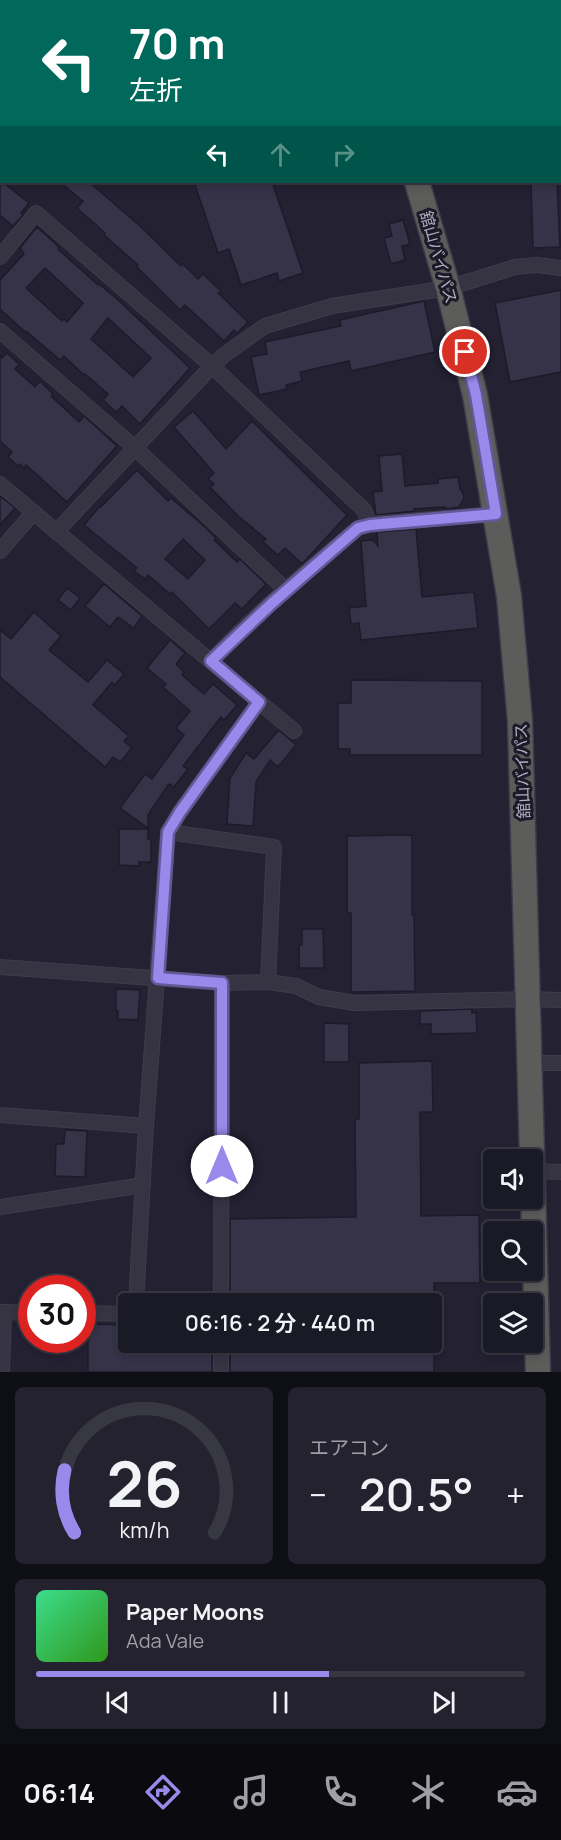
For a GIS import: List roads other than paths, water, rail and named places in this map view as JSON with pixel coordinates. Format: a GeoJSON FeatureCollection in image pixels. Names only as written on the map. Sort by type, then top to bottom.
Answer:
{"type":"FeatureCollection","features":[{"type":"Feature","properties":{"kind":"highway","name":"舘山バイパス"},"geometry":{"type":"LineString","coordinates":[[417,183],[476,395],[509,596],[520,721],[533,1149]]}},
{"type":"Feature","properties":{"kind":"highway","name":"舘山バイパス"},"geometry":{"type":"LineString","coordinates":[[535,1209],[538,1372]]}},
{"type":"Feature","properties":{"kind":"street"},"geometry":{"type":"LineString","coordinates":[[0,256],[36,213],[212,366],[364,510],[370,525]]}},
{"type":"Feature","properties":{"kind":"street"},"geometry":{"type":"LineString","coordinates":[[56,532],[212,366],[265,326],[332,306],[448,288],[515,267],[561,268]]}},
{"type":"Feature","properties":{"kind":"street"},"geometry":{"type":"LineString","coordinates":[[0,331],[135,448],[286,590]]}},
{"type":"Feature","properties":{"kind":"street"},"geometry":{"type":"LineString","coordinates":[[0,484],[294,731]]}},
{"type":"Feature","properties":{"kind":"street"},"geometry":{"type":"LineString","coordinates":[[0,551],[33,513]]}},
{"type":"Feature","properties":{"kind":"street"},"geometry":{"type":"LineString","coordinates":[[211,661],[286,590],[358,528],[496,514]]}},
{"type":"Feature","properties":{"kind":"street"},"geometry":{"type":"LineString","coordinates":[[137,1293],[146,1126],[168,832],[259,702]]}},
{"type":"Feature","properties":{"kind":"street"},"geometry":{"type":"LineString","coordinates":[[168,832],[274,847],[268,982]]}},
{"type":"Feature","properties":{"kind":"street"},"geometry":{"type":"LineString","coordinates":[[0,967],[222,983],[268,982],[296,986],[319,996],[354,1003],[561,1000]]}},
{"type":"Feature","properties":{"kind":"street"},"geometry":{"type":"LineString","coordinates":[[221,1293],[222,983]]}},
{"type":"Feature","properties":{"kind":"street"},"geometry":{"type":"LineString","coordinates":[[530,1063],[561,1063]]}},
{"type":"Feature","properties":{"kind":"street"},"geometry":{"type":"LineString","coordinates":[[0,1115],[146,1126]]}},
{"type":"Feature","properties":{"kind":"street"},"geometry":{"type":"LineString","coordinates":[[543,1171],[561,1172]]}},
{"type":"Feature","properties":{"kind":"street"},"geometry":{"type":"LineString","coordinates":[[0,1207],[143,1185]]}},
{"type":"Feature","properties":{"kind":"street"},"geometry":{"type":"LineString","coordinates":[[2,1372],[2,1312],[18,1313]]}},
{"type":"Feature","properties":{"kind":"street"},"geometry":{"type":"LineString","coordinates":[[96,1313],[118,1314]]}},
{"type":"Feature","properties":{"kind":"street"},"geometry":{"type":"LineString","coordinates":[[221,1353],[221,1372]]}}]}
